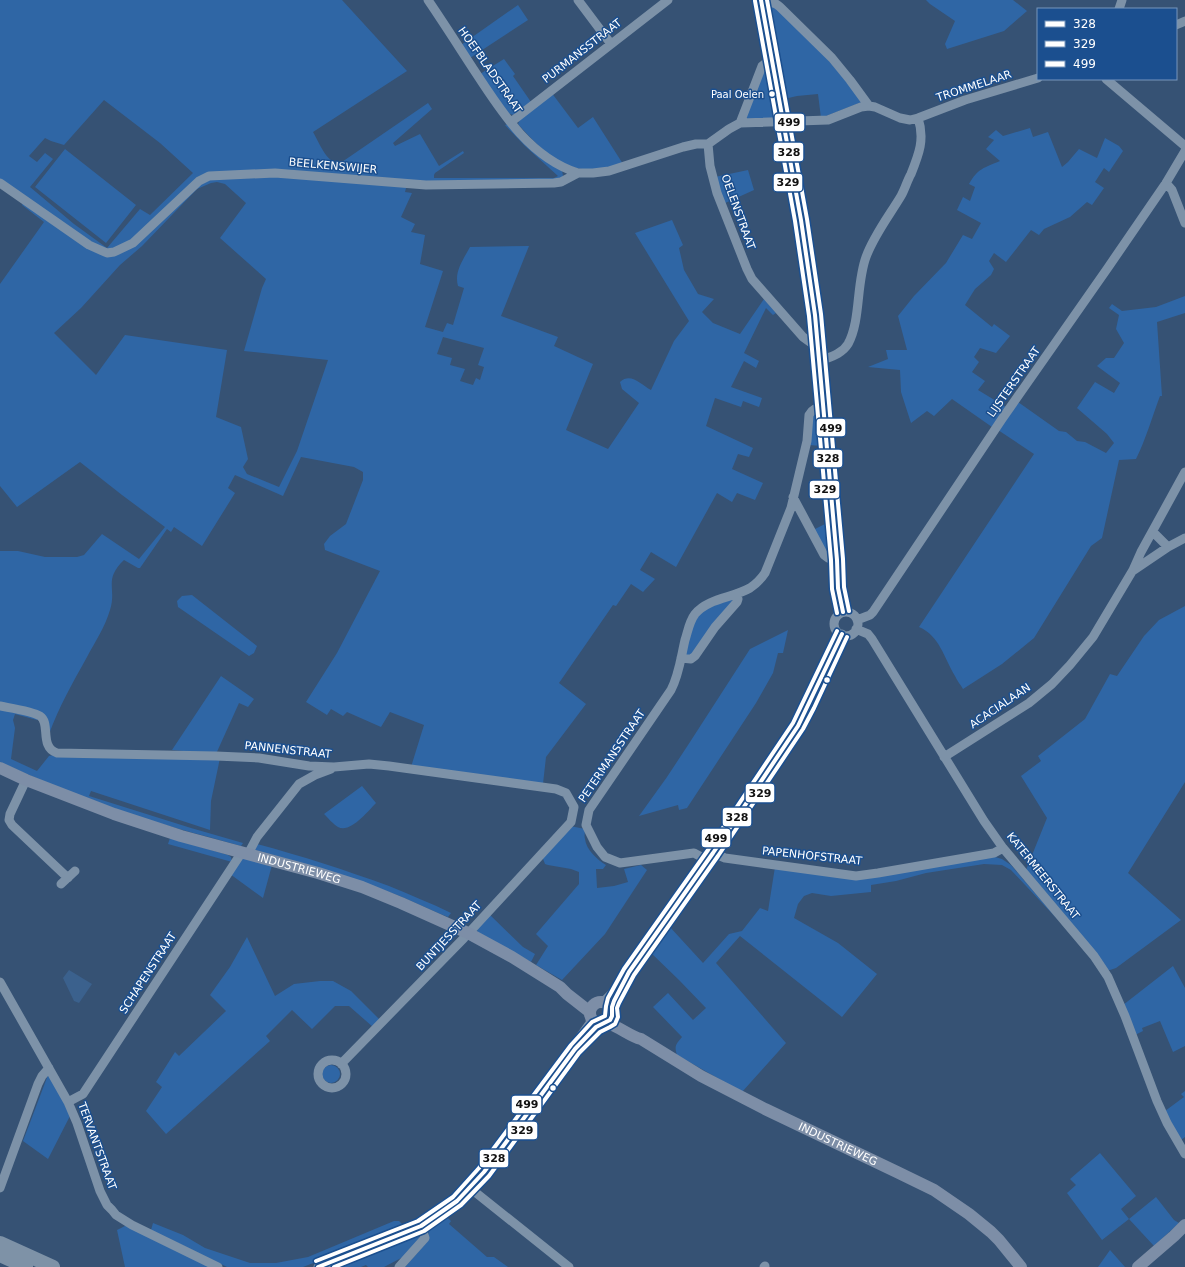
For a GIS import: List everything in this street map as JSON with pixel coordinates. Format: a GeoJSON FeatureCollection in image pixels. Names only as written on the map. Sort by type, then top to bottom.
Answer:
{"type":"FeatureCollection","features":[{"type":"Feature","properties":{"kind":"highway"},"geometry":{"type":"LineString","coordinates":[[0,1243],[53,1267]]}},
{"type":"Feature","properties":{"kind":"highway"},"geometry":{"type":"LineString","coordinates":[[0,1255],[26,1267]]}},
{"type":"Feature","properties":{"kind":"main road","name":"INDUSTRIEWEG"},"geometry":{"type":"LineString","coordinates":[[0,768],[26,780],[122,816],[181,836],[318,873],[362,887],[468,933],[512,957],[560,987],[567,994],[601,1013],[618,1028],[634,1037],[641,1039],[701,1076],[765,1109],[934,1190],[969,1214],[991,1232],[1022,1267]]}},
{"type":"Feature","properties":{"kind":"main road"},"geometry":{"type":"LineString","coordinates":[[1138,1267],[1185,1225]]}},
{"type":"Feature","properties":{"kind":"main road"},"geometry":{"type":"LineString","coordinates":[[1148,1267],[1185,1233]]}},
{"type":"Feature","properties":{"kind":"street","name":"HOEFBLADSTRAAT"},"geometry":{"type":"LineString","coordinates":[[428,0],[489,93],[516,128],[554,163],[578,173]]}},
{"type":"Feature","properties":{"kind":"street"},"geometry":{"type":"LineString","coordinates":[[578,0],[611,44]]}},
{"type":"Feature","properties":{"kind":"street","name":"PURMANSSTRAAT"},"geometry":{"type":"LineString","coordinates":[[511,122],[668,0]]}},
{"type":"Feature","properties":{"kind":"street"},"geometry":{"type":"LineString","coordinates":[[843,612],[838,588],[816,315],[809,267],[762,2],[771,2],[780,6],[832,58],[869,106]]}},
{"type":"Feature","properties":{"kind":"street"},"geometry":{"type":"LineString","coordinates":[[740,123],[762,66],[771,59]]}},
{"type":"Feature","properties":{"kind":"street","name":"TROMMELAAR"},"geometry":{"type":"LineString","coordinates":[[918,118],[965,100],[1037,78]]}},
{"type":"Feature","properties":{"kind":"street"},"geometry":{"type":"LineString","coordinates":[[1107,80],[1185,146]]}},
{"type":"Feature","properties":{"kind":"street"},"geometry":{"type":"LineString","coordinates":[[708,144],[740,123],[828,120],[861,107],[869,106],[875,107],[900,118],[910,120],[918,118],[921,142],[919,156],[901,195],[871,245],[866,257],[862,272],[854,325],[848,344],[836,355],[820,360]]}},
{"type":"Feature","properties":{"kind":"street","name":"BEELKENSWIJER"},"geometry":{"type":"LineString","coordinates":[[0,183],[89,245],[107,253],[114,252],[133,243],[199,181],[208,176],[275,173],[426,185],[554,183],[561,182],[578,173],[609,171],[683,147],[696,144],[708,144]]}},
{"type":"Feature","properties":{"kind":"street","name":"OELENSTRAAT"},"geometry":{"type":"LineString","coordinates":[[708,144],[711,172],[717,193],[752,279],[803,336],[810,342],[818,342]]}},
{"type":"Feature","properties":{"kind":"street","name":"LIJSTERSTRAAT"},"geometry":{"type":"LineString","coordinates":[[857,624],[873,612],[982,449],[1166,183],[1185,152]]}},
{"type":"Feature","properties":{"kind":"street"},"geometry":{"type":"LineString","coordinates":[[1166,183],[1172,190],[1185,223]]}},
{"type":"Feature","properties":{"kind":"street","name":"PETERMANSSTRAAT"},"geometry":{"type":"LineString","coordinates":[[586,825],[589,810],[671,690],[675,682],[689,628],[695,615],[708,604],[749,589],[756,584],[765,573],[789,513],[807,441],[809,416],[814,410],[824,406]]}},
{"type":"Feature","properties":{"kind":"street","name":"ACACIALAAN"},"geometry":{"type":"LineString","coordinates":[[944,757],[1029,704],[1052,684],[1070,665],[1093,637],[1133,570],[1141,552],[1185,472]]}},
{"type":"Feature","properties":{"kind":"street"},"geometry":{"type":"LineString","coordinates":[[793,497],[824,555],[828,558],[836,560]]}},
{"type":"Feature","properties":{"kind":"street"},"geometry":{"type":"LineString","coordinates":[[1153,532],[1168,546]]}},
{"type":"Feature","properties":{"kind":"street","name":"ACACIALAAN"},"geometry":{"type":"LineString","coordinates":[[1133,570],[1168,546],[1185,538]]}},
{"type":"Feature","properties":{"kind":"street"},"geometry":{"type":"LineString","coordinates":[[681,658],[691,659],[695,656],[715,627],[737,602],[738,599],[736,594]]}},
{"type":"Feature","properties":{"kind":"street"},"geometry":{"type":"LineString","coordinates":[[843,612],[850,612],[853,614],[857,624],[855,632],[849,635],[839,633],[835,628],[834,621],[837,616],[843,612]]}},
{"type":"Feature","properties":{"kind":"street","name":"KATERMEERSTRAAT"},"geometry":{"type":"LineString","coordinates":[[857,624],[872,639],[984,822],[1003,848],[1094,956],[1108,977],[1125,1016],[1157,1101],[1167,1123],[1185,1154]]}},
{"type":"Feature","properties":{"kind":"street"},"geometry":{"type":"LineString","coordinates":[[318,1267],[421,1226],[456,1201],[484,1172],[575,1050],[582,1044],[595,1027],[601,1013],[798,726],[842,634]]}},
{"type":"Feature","properties":{"kind":"street","name":"PANNENSTRAAT"},"geometry":{"type":"LineString","coordinates":[[0,706],[39,716],[44,721],[48,746],[52,751],[57,753],[252,757],[309,766],[334,768],[348,765],[376,764],[556,789],[566,793],[574,807]]}},
{"type":"Feature","properties":{"kind":"street","name":"SCHAPENSTRAAT"},"geometry":{"type":"LineString","coordinates":[[68,1102],[83,1094],[245,853],[299,784],[315,775],[334,768]]}},
{"type":"Feature","properties":{"kind":"street"},"geometry":{"type":"LineString","coordinates":[[26,780],[10,814],[9,820],[65,881],[75,871]]}},
{"type":"Feature","properties":{"kind":"street"},"geometry":{"type":"LineString","coordinates":[[589,810],[574,807],[571,822],[586,825],[600,853],[614,862],[620,863],[694,853],[710,856]]}},
{"type":"Feature","properties":{"kind":"street","name":"BUNTJESSTRAAT"},"geometry":{"type":"LineString","coordinates":[[341,1064],[468,933],[571,822]]}},
{"type":"Feature","properties":{"kind":"street","name":"PAPENHOFSTRAAT"},"geometry":{"type":"LineString","coordinates":[[710,856],[856,876],[878,874],[994,853],[1003,848]]}},
{"type":"Feature","properties":{"kind":"street","name":"TERVANTSTRAAT"},"geometry":{"type":"LineString","coordinates":[[0,982],[68,1102],[77,1123],[100,1191],[107,1204],[116,1215],[132,1225],[218,1267]]}},
{"type":"Feature","properties":{"kind":"street"},"geometry":{"type":"LineString","coordinates":[[0,1188],[38,1084],[42,1076],[49,1068]]}},
{"type":"Feature","properties":{"kind":"street"},"geometry":{"type":"LineString","coordinates":[[470,1188],[569,1267]]}},
{"type":"Feature","properties":{"kind":"street"},"geometry":{"type":"LineString","coordinates":[[399,1267],[425,1238],[421,1226]]}},
{"type":"Feature","properties":{"kind":"shaded area"},"geometry":{"type":"Polygon","coordinates":[[[0,0],[342,0],[407,71],[313,132],[323,151],[330,160],[339,164],[428,103],[432,109],[393,143],[395,146],[420,134],[439,166],[463,151],[464,153],[435,173],[434,178],[554,178],[558,176],[525,146],[505,125],[508,124],[562,170],[563,176],[559,180],[406,188],[405,192],[412,193],[401,217],[415,224],[411,232],[425,235],[420,264],[443,271],[425,327],[443,332],[447,323],[453,325],[464,288],[458,286],[458,271],[470,247],[529,246],[501,316],[558,337],[554,346],[593,364],[566,430],[608,449],[639,403],[622,389],[620,382],[628,378],[636,380],[651,390],[674,341],[689,321],[635,233],[672,220],[683,245],[679,248],[684,270],[698,294],[714,299],[702,312],[713,323],[740,334],[764,299],[776,313],[773,315],[766,308],[744,353],[759,361],[756,368],[744,361],[731,387],[762,398],[759,407],[743,401],[741,407],[715,398],[706,426],[753,448],[749,457],[738,454],[732,469],[763,483],[755,500],[737,493],[732,502],[717,493],[676,567],[651,552],[640,570],[655,579],[643,592],[631,584],[616,606],[613,605],[559,683],[586,704],[546,757],[543,784],[411,767],[424,725],[390,712],[381,727],[347,712],[343,716],[331,709],[327,715],[306,702],[337,653],[380,571],[325,550],[324,544],[330,536],[346,524],[363,480],[363,472],[354,467],[301,457],[283,496],[235,475],[228,488],[235,493],[202,546],[174,527],[171,532],[167,529],[140,568],[124,560],[118,567],[112,579],[112,602],[110,610],[100,634],[66,695],[49,734],[40,714],[37,720],[15,714],[13,720],[15,728],[11,759],[37,771],[49,756],[53,755],[220,758],[211,801],[210,830],[91,791],[89,796],[243,843],[241,846],[161,823],[113,808],[42,781],[0,762],[0,551],[18,551],[45,557],[77,557],[84,555],[102,534],[139,559],[165,527],[80,462],[17,507],[0,486],[0,284],[44,222],[22,205],[25,201],[0,179],[0,0]],[[104,100],[64,145],[45,138],[29,156],[37,162],[45,153],[53,159],[30,187],[74,224],[107,248],[140,209],[150,215],[193,173],[160,143],[104,100]],[[217,182],[197,189],[142,246],[120,265],[81,308],[54,333],[96,375],[125,335],[227,350],[216,417],[241,427],[248,459],[243,467],[247,474],[279,487],[297,451],[328,360],[244,351],[266,279],[220,238],[246,203],[225,184],[217,182]],[[443,337],[437,354],[452,358],[450,365],[465,369],[460,381],[473,385],[476,378],[480,380],[484,367],[478,365],[484,348],[443,337]]]}},
{"type":"Feature","properties":{"kind":"shaded area"},"geometry":{"type":"Polygon","coordinates":[[[926,0],[1013,0],[1027,11],[1004,31],[947,49],[945,44],[955,21],[926,0]]]}},
{"type":"Feature","properties":{"kind":"shaded area"},"geometry":{"type":"Polygon","coordinates":[[[518,5],[528,20],[470,58],[461,45],[518,5]]]}},
{"type":"Feature","properties":{"kind":"shaded area"},"geometry":{"type":"Polygon","coordinates":[[[773,5],[818,48],[862,100],[862,102],[821,118],[818,94],[784,99],[767,9],[773,5]]]}},
{"type":"Feature","properties":{"kind":"shaded area"},"geometry":{"type":"Polygon","coordinates":[[[504,59],[515,74],[513,76],[531,102],[513,115],[508,113],[480,74],[504,59]]]}},
{"type":"Feature","properties":{"kind":"shaded area"},"geometry":{"type":"Polygon","coordinates":[[[765,67],[768,67],[777,116],[775,118],[747,119],[746,116],[765,67]]]}},
{"type":"Feature","properties":{"kind":"shaded area"},"geometry":{"type":"Polygon","coordinates":[[[551,92],[578,128],[593,117],[623,164],[605,168],[576,168],[564,164],[553,157],[530,137],[518,124],[521,117],[551,92]]]}},
{"type":"Feature","properties":{"kind":"shaded area"},"geometry":{"type":"Polygon","coordinates":[[[1030,128],[1033,137],[1048,132],[1062,167],[1079,149],[1097,158],[1105,138],[1119,146],[1123,151],[1109,172],[1104,168],[1095,182],[1104,188],[1092,205],[1087,202],[1070,217],[1044,229],[1039,235],[1031,230],[1006,262],[994,253],[989,261],[994,269],[991,275],[975,289],[965,305],[992,327],[994,324],[1010,336],[996,353],[980,348],[974,357],[979,362],[972,372],[985,381],[978,390],[1006,407],[992,427],[952,399],[934,416],[927,411],[911,423],[901,392],[900,370],[868,367],[888,359],[886,350],[907,350],[898,316],[914,296],[946,263],[963,235],[972,239],[981,223],[957,210],[963,197],[970,201],[975,187],[969,184],[975,175],[982,169],[1000,161],[986,149],[994,140],[988,137],[996,130],[1003,136],[1030,128]]]}},
{"type":"Feature","properties":{"kind":"shaded area"},"geometry":{"type":"Polygon","coordinates":[[[65,149],[136,205],[106,243],[35,187],[65,149]]]}},
{"type":"Feature","properties":{"kind":"shaded area"},"geometry":{"type":"Polygon","coordinates":[[[748,170],[754,190],[723,204],[715,177],[748,170]]]}},
{"type":"Feature","properties":{"kind":"shaded area"},"geometry":{"type":"Polygon","coordinates":[[[1185,296],[1185,313],[1157,322],[1162,396],[1160,396],[1136,459],[1119,460],[1102,538],[1091,546],[1034,638],[1002,664],[963,689],[937,642],[926,631],[919,627],[1034,454],[998,430],[1018,402],[1059,431],[1066,432],[1077,441],[1085,442],[1106,453],[1114,443],[1107,434],[1077,408],[1095,382],[1114,393],[1120,383],[1097,366],[1106,358],[1114,358],[1124,343],[1116,329],[1119,315],[1109,308],[1112,304],[1122,311],[1156,307],[1185,296]]]}},
{"type":"Feature","properties":{"kind":"shaded area"},"geometry":{"type":"Polygon","coordinates":[[[816,413],[819,414],[822,446],[809,445],[813,416],[816,413]]]}},
{"type":"Feature","properties":{"kind":"shaded area"},"geometry":{"type":"Polygon","coordinates":[[[829,522],[831,555],[830,556],[813,530],[829,522]]]}},
{"type":"Feature","properties":{"kind":"shaded area"},"geometry":{"type":"Polygon","coordinates":[[[192,595],[257,646],[254,653],[249,656],[178,607],[177,601],[182,596],[192,595]]]}},
{"type":"Feature","properties":{"kind":"shaded area"},"geometry":{"type":"Polygon","coordinates":[[[735,597],[693,656],[685,656],[691,628],[702,610],[735,597]]]}},
{"type":"Feature","properties":{"kind":"shaded area"},"geometry":{"type":"Polygon","coordinates":[[[1185,606],[1185,782],[1128,873],[1181,920],[1116,968],[1106,970],[1026,870],[1047,818],[1021,776],[1041,761],[1038,756],[1085,719],[1110,674],[1117,676],[1144,636],[1159,620],[1185,606]]]}},
{"type":"Feature","properties":{"kind":"shaded area"},"geometry":{"type":"Polygon","coordinates":[[[788,630],[783,653],[778,653],[773,673],[756,703],[687,808],[679,810],[678,805],[639,816],[667,777],[750,649],[788,630]]]}},
{"type":"Feature","properties":{"kind":"shaded area"},"geometry":{"type":"Polygon","coordinates":[[[221,676],[254,699],[248,707],[239,703],[216,754],[172,750],[221,676]]]}},
{"type":"Feature","properties":{"kind":"shaded area"},"geometry":{"type":"Polygon","coordinates":[[[362,786],[376,803],[353,825],[343,828],[332,823],[324,814],[362,786]]]}},
{"type":"Feature","properties":{"kind":"shaded area"},"geometry":{"type":"Polygon","coordinates":[[[570,826],[585,829],[586,843],[590,851],[606,865],[603,869],[596,869],[597,888],[614,886],[628,882],[624,869],[641,865],[647,870],[605,934],[562,980],[536,965],[548,946],[536,934],[579,884],[579,872],[545,864],[542,856],[570,826]]]}},
{"type":"Feature","properties":{"kind":"shaded area"},"geometry":{"type":"Polygon","coordinates":[[[170,838],[228,855],[231,857],[232,862],[168,844],[170,838]]]}},
{"type":"Feature","properties":{"kind":"shaded area"},"geometry":{"type":"Polygon","coordinates":[[[257,844],[307,858],[373,880],[451,913],[448,917],[356,880],[255,850],[257,844]]]}},
{"type":"Feature","properties":{"kind":"shaded area"},"geometry":{"type":"Polygon","coordinates":[[[995,857],[1002,859],[1011,865],[1058,920],[1011,870],[1002,865],[984,864],[926,873],[896,881],[871,885],[871,892],[831,896],[812,893],[804,896],[798,904],[794,918],[838,943],[877,974],[842,1017],[740,936],[716,963],[786,1043],[742,1092],[677,1055],[676,1045],[682,1037],[653,1007],[668,993],[693,1020],[706,1008],[649,951],[669,926],[703,963],[729,934],[742,931],[760,908],[768,911],[775,867],[852,878],[995,857]]]}},
{"type":"Feature","properties":{"kind":"shaded area"},"geometry":{"type":"Polygon","coordinates":[[[243,859],[272,865],[263,898],[230,874],[240,860],[243,859]]]}},
{"type":"Feature","properties":{"kind":"shaded area"},"geometry":{"type":"Polygon","coordinates":[[[489,914],[523,947],[535,954],[531,962],[478,933],[477,930],[489,914]]]}},
{"type":"Feature","properties":{"kind":"shaded area"},"geometry":{"type":"Polygon","coordinates":[[[247,937],[275,996],[294,984],[333,981],[351,991],[380,1020],[373,1027],[349,1006],[335,1006],[312,1029],[292,1010],[266,1036],[270,1041],[166,1134],[146,1111],[162,1087],[156,1082],[175,1052],[179,1056],[226,1011],[210,995],[230,967],[247,937]]]}},
{"type":"Feature","properties":{"kind":"shaded area"},"geometry":{"type":"Polygon","coordinates":[[[1173,966],[1185,988],[1185,1046],[1173,1052],[1160,1021],[1142,1028],[1143,1031],[1135,1035],[1123,1005],[1173,966]]]}},
{"type":"Feature","properties":{"kind":"shaded area"},"geometry":{"type":"Polygon","coordinates":[[[69,970],[92,984],[79,1003],[74,1001],[63,978],[69,970]]]}},
{"type":"Feature","properties":{"kind":"shaded area"},"geometry":{"type":"Polygon","coordinates":[[[331,1065],[337,1068],[340,1074],[337,1080],[331,1083],[325,1080],[322,1074],[325,1068],[331,1065]]]}},
{"type":"Feature","properties":{"kind":"shaded area"},"geometry":{"type":"Polygon","coordinates":[[[48,1075],[55,1084],[70,1116],[48,1159],[23,1141],[48,1075]]]}},
{"type":"Feature","properties":{"kind":"shaded area"},"geometry":{"type":"Polygon","coordinates":[[[1185,1091],[1185,1137],[1181,1140],[1165,1111],[1184,1097],[1181,1094],[1185,1091]]]}},
{"type":"Feature","properties":{"kind":"shaded area"},"geometry":{"type":"Polygon","coordinates":[[[1100,1153],[1136,1196],[1121,1209],[1129,1219],[1102,1240],[1067,1193],[1076,1185],[1070,1179],[1100,1153]]]}},
{"type":"Feature","properties":{"kind":"shaded area"},"geometry":{"type":"Polygon","coordinates":[[[1156,1197],[1174,1220],[1179,1223],[1154,1246],[1129,1219],[1156,1197]]]}},
{"type":"Feature","properties":{"kind":"shaded area"},"geometry":{"type":"Polygon","coordinates":[[[446,1216],[451,1221],[449,1224],[487,1257],[494,1257],[508,1267],[405,1267],[427,1242],[429,1229],[434,1223],[446,1216]]]}},
{"type":"Feature","properties":{"kind":"shaded area"},"geometry":{"type":"Polygon","coordinates":[[[394,1221],[399,1221],[403,1225],[403,1228],[303,1267],[227,1267],[151,1230],[153,1223],[183,1235],[205,1248],[250,1263],[276,1263],[308,1257],[394,1221]]]}},
{"type":"Feature","properties":{"kind":"shaded area"},"geometry":{"type":"Polygon","coordinates":[[[127,1225],[212,1267],[125,1267],[117,1230],[127,1225]]]}},
{"type":"Feature","properties":{"kind":"shaded area"},"geometry":{"type":"Polygon","coordinates":[[[417,1233],[420,1238],[403,1257],[384,1267],[368,1267],[366,1265],[361,1267],[333,1267],[417,1233]]]}},
{"type":"Feature","properties":{"kind":"shaded area"},"geometry":{"type":"Polygon","coordinates":[[[1110,1250],[1125,1267],[1098,1267],[1110,1250]]]}},
{"type":"Feature","properties":{"kind":"transit line","name":"328"},"geometry":{"type":"LineString","coordinates":[[761,0],[801,220],[815,315],[837,560],[838,588],[843,612]]}},
{"type":"Feature","properties":{"kind":"transit line","name":"499"},"geometry":{"type":"LineString","coordinates":[[767,0],[807,219],[821,314],[843,559],[844,587],[849,611]]}},
{"type":"Feature","properties":{"kind":"transit line","name":"329"},"geometry":{"type":"LineString","coordinates":[[755,1],[795,221],[809,316],[831,560],[832,589],[837,613]]}},
{"type":"Feature","properties":{"kind":"transit line","name":"499"},"geometry":{"type":"LineString","coordinates":[[316,1261],[418,1221],[453,1197],[479,1168],[571,1045],[592,1022],[605,1016],[608,998],[624,969],[708,850],[793,723],[837,631]]}},
{"type":"Feature","properties":{"kind":"transit line","name":"328"},"geometry":{"type":"LineString","coordinates":[[318,1267],[421,1226],[457,1201],[484,1172],[575,1049],[596,1027],[610,1020],[614,1001],[629,972],[713,853],[798,726],[842,634]]}},
{"type":"Feature","properties":{"kind":"transit line","name":"329"},"geometry":{"type":"LineString","coordinates":[[334,1267],[424,1231],[461,1205],[489,1176],[579,1053],[600,1032],[615,1024],[618,1017],[617,1008],[634,975],[718,856],[803,729],[847,637]]}},
{"type":"Feature","properties":{"kind":"place","name":"Paal Oelen"},"geometry":{"type":"Point","coordinates":[772,94]}}]}
